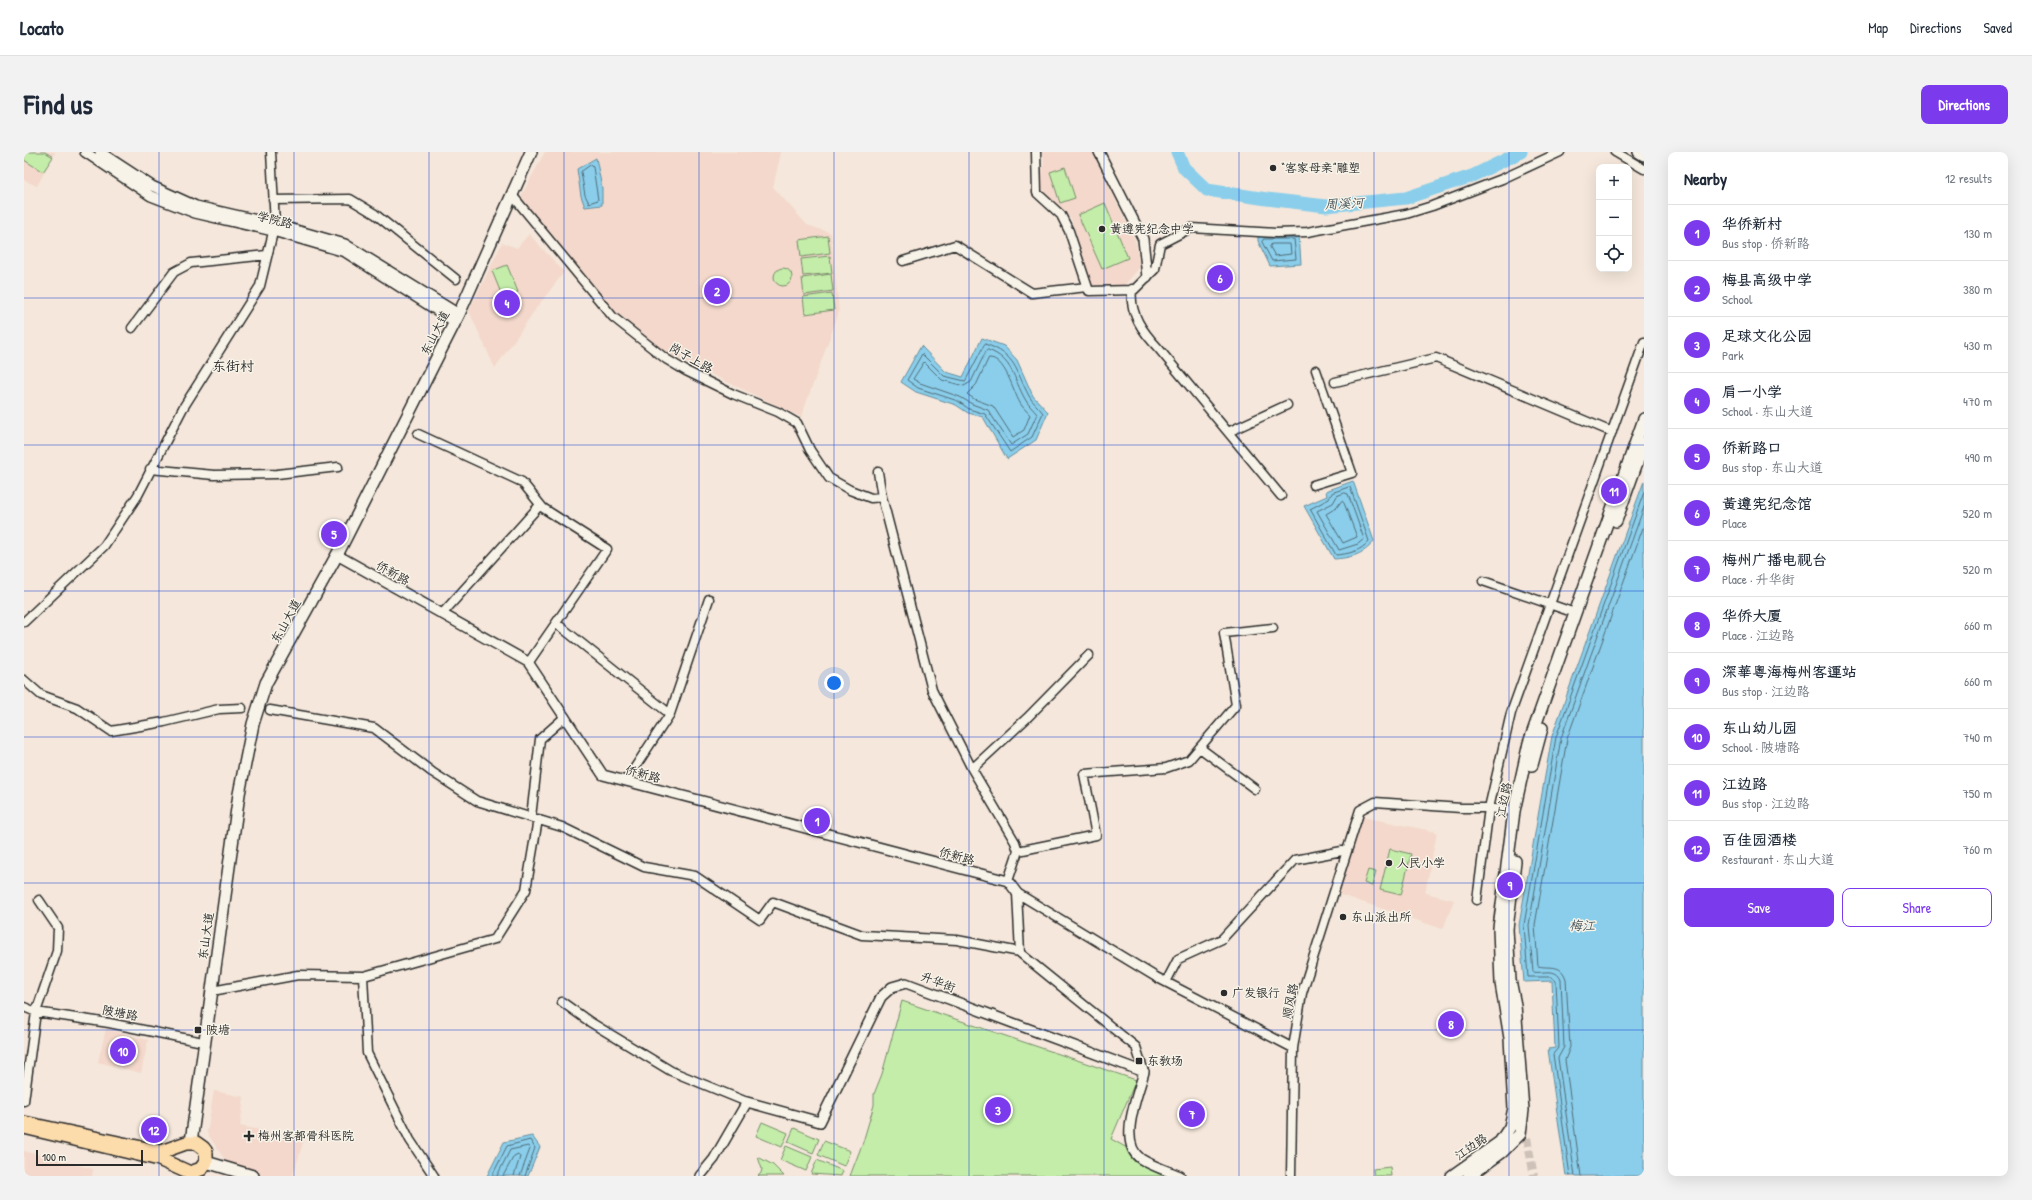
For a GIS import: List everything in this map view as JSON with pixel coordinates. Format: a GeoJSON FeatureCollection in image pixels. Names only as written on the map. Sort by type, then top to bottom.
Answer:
{"type":"FeatureCollection","features":[{"type":"Feature","properties":{"kind":"highway"},"geometry":{"type":"LineString","coordinates":[[24,1123],[161,1152],[186,1143],[200,1145],[206,1152],[205,1164],[198,1172],[186,1173],[159,1159],[24,1127]]}},
{"type":"Feature","properties":{"kind":"highway"},"geometry":{"type":"LineString","coordinates":[[186,1143],[175,1157],[186,1173]]}},
{"type":"Feature","properties":{"kind":"main road","name":"东山大道"},"geometry":{"type":"LineString","coordinates":[[186,1143],[212,991],[238,794],[253,724],[266,683],[337,555],[457,318],[531,152]]}},
{"type":"Feature","properties":{"kind":"main road"},"geometry":{"type":"LineString","coordinates":[[1640,152],[1644,155]]}},
{"type":"Feature","properties":{"kind":"main road","name":"江边路"},"geometry":{"type":"LineString","coordinates":[[1452,1176],[1500,1142],[1510,1126],[1514,1108],[1510,1038],[1501,983],[1499,928],[1514,811],[1529,743],[1644,419]]}},
{"type":"Feature","properties":{"kind":"main road","name":"江边路"},"geometry":{"type":"LineString","coordinates":[[1469,1176],[1523,1136],[1523,1110],[1507,929],[1521,812],[1539,738],[1644,443]]}},
{"type":"Feature","properties":{"kind":"main road"},"geometry":{"type":"LineString","coordinates":[[205,1164],[236,1176]]}},
{"type":"Feature","properties":{"kind":"main road"},"geometry":{"type":"LineString","coordinates":[[205,1164],[253,1176]]}},
{"type":"Feature","properties":{"kind":"street","name":"学院路"},"geometry":{"type":"LineString","coordinates":[[85,152],[151,196],[194,213],[274,227]]}},
{"type":"Feature","properties":{"kind":"street","name":"学院路"},"geometry":{"type":"LineString","coordinates":[[100,152],[152,186],[196,206],[345,244],[457,318]]}},
{"type":"Feature","properties":{"kind":"street"},"geometry":{"type":"LineString","coordinates":[[24,622],[104,546],[138,495],[150,469],[183,408],[260,286],[274,227],[271,152]]}},
{"type":"Feature","properties":{"kind":"street"},"geometry":{"type":"LineString","coordinates":[[1036,152],[1038,193],[1061,215],[1069,231],[1089,291],[1134,290],[1155,269],[1160,244],[1191,228],[1276,233],[1307,232],[1406,214],[1432,206],[1502,179],[1560,152]]}},
{"type":"Feature","properties":{"kind":"street"},"geometry":{"type":"LineString","coordinates":[[1098,152],[1143,239],[1147,277]]}},
{"type":"Feature","properties":{"kind":"street"},"geometry":{"type":"LineString","coordinates":[[1615,152],[1644,169]]}},
{"type":"Feature","properties":{"kind":"street","name":"岗子上路"},"geometry":{"type":"LineString","coordinates":[[512,195],[613,317],[666,359],[686,371],[733,394],[778,412],[797,423],[810,450],[829,478],[850,490],[872,498],[882,497]]}},
{"type":"Feature","properties":{"kind":"street"},"geometry":{"type":"LineString","coordinates":[[273,200],[350,199],[375,214],[456,279]]}},
{"type":"Feature","properties":{"kind":"street"},"geometry":{"type":"LineString","coordinates":[[902,261],[955,245],[1032,293],[1087,287]]}},
{"type":"Feature","properties":{"kind":"street"},"geometry":{"type":"LineString","coordinates":[[132,328],[174,272],[191,263],[267,255]]}},
{"type":"Feature","properties":{"kind":"street"},"geometry":{"type":"LineString","coordinates":[[1132,289],[1136,321],[1142,332],[1159,349],[1281,496]]}},
{"type":"Feature","properties":{"kind":"street"},"geometry":{"type":"LineString","coordinates":[[1477,900],[1489,808],[1511,712],[1644,342]]}},
{"type":"Feature","properties":{"kind":"street"},"geometry":{"type":"LineString","coordinates":[[1335,382],[1436,358],[1612,432]]}},
{"type":"Feature","properties":{"kind":"street"},"geometry":{"type":"LineString","coordinates":[[1313,485],[1352,473],[1316,370]]}},
{"type":"Feature","properties":{"kind":"street"},"geometry":{"type":"LineString","coordinates":[[1228,432],[1287,406]]}},
{"type":"Feature","properties":{"kind":"street"},"geometry":{"type":"LineString","coordinates":[[418,434],[522,482],[540,505],[607,550],[529,662]]}},
{"type":"Feature","properties":{"kind":"street"},"geometry":{"type":"LineString","coordinates":[[150,469],[214,475],[269,474],[338,466]]}},
{"type":"Feature","properties":{"kind":"street"},"geometry":{"type":"LineString","coordinates":[[878,472],[882,497],[932,690],[972,769],[1015,842],[1018,851],[1008,881],[1017,893],[1166,982],[1293,1048]]}},
{"type":"Feature","properties":{"kind":"street"},"geometry":{"type":"LineString","coordinates":[[442,614],[540,505]]}},
{"type":"Feature","properties":{"kind":"street","name":"侨新路"},"geometry":{"type":"LineString","coordinates":[[337,555],[529,662],[603,775],[1008,881]]}},
{"type":"Feature","properties":{"kind":"street"},"geometry":{"type":"LineString","coordinates":[[1483,581],[1575,613]]}},
{"type":"Feature","properties":{"kind":"street"},"geometry":{"type":"LineString","coordinates":[[626,781],[670,714],[709,599]]}},
{"type":"Feature","properties":{"kind":"street"},"geometry":{"type":"LineString","coordinates":[[556,623],[670,714]]}},
{"type":"Feature","properties":{"kind":"street"},"geometry":{"type":"LineString","coordinates":[[1018,851],[1096,835],[1084,774],[1166,768],[1189,760],[1236,705],[1224,633],[1273,628]]}},
{"type":"Feature","properties":{"kind":"street"},"geometry":{"type":"LineString","coordinates":[[972,769],[1028,718],[1089,655]]}},
{"type":"Feature","properties":{"kind":"street"},"geometry":{"type":"LineString","coordinates":[[24,680],[41,695],[77,708],[111,730],[141,727],[219,709],[242,708]]}},
{"type":"Feature","properties":{"kind":"street"},"geometry":{"type":"LineString","coordinates":[[270,710],[374,728],[432,772],[478,801],[562,827],[644,867],[695,876],[760,920],[772,902],[862,935],[957,940],[1020,952],[1136,1047],[1144,1072],[1129,1128],[1130,1145],[1140,1158],[1180,1176]]}},
{"type":"Feature","properties":{"kind":"street"},"geometry":{"type":"LineString","coordinates":[[212,991],[298,975],[363,976],[496,940],[526,890],[535,818],[540,739],[565,717]]}},
{"type":"Feature","properties":{"kind":"street"},"geometry":{"type":"LineString","coordinates":[[1200,748],[1255,789]]}},
{"type":"Feature","properties":{"kind":"street","name":"顺风路"},"geometry":{"type":"LineString","coordinates":[[1291,1176],[1293,1048],[1302,993],[1360,810],[1374,802],[1462,808],[1489,808],[1514,811]]}},
{"type":"Feature","properties":{"kind":"street"},"geometry":{"type":"LineString","coordinates":[[1166,982],[1178,959],[1222,939],[1295,860],[1342,851]]}},
{"type":"Feature","properties":{"kind":"street"},"geometry":{"type":"LineString","coordinates":[[1017,893],[1020,952]]}},
{"type":"Feature","properties":{"kind":"street"},"geometry":{"type":"LineString","coordinates":[[24,1101],[36,1012],[57,951],[58,928],[39,900]]}},
{"type":"Feature","properties":{"kind":"street"},"geometry":{"type":"LineString","coordinates":[[363,976],[367,1053],[410,1140],[434,1176]]}},
{"type":"Feature","properties":{"kind":"street","name":"升华街"},"geometry":{"type":"LineString","coordinates":[[747,1102],[820,1122],[881,997],[892,987],[906,983],[1144,1072]]}},
{"type":"Feature","properties":{"kind":"street"},"geometry":{"type":"LineString","coordinates":[[562,1002],[590,1022],[671,1070],[747,1102],[714,1159],[700,1176]]}},
{"type":"Feature","properties":{"kind":"street","name":"陂塘路"},"geometry":{"type":"LineString","coordinates":[[24,1007],[36,1012],[109,1023],[198,1041]]}},
{"type":"Feature","properties":{"kind":"street"},"geometry":{"type":"LineString","coordinates":[[1510,1126],[1523,1136]]}},
{"type":"Feature","properties":{"kind":"shaded area"},"geometry":{"type":"Polygon","coordinates":[[[24,152],[55,152],[37,186],[24,180],[24,152]]]}},
{"type":"Feature","properties":{"kind":"shaded area"},"geometry":{"type":"Polygon","coordinates":[[[545,152],[781,152],[773,187],[807,225],[831,233],[839,312],[801,417],[664,352],[619,318],[519,200],[545,152]]]}},
{"type":"Feature","properties":{"kind":"shaded area","name":"黄遵宪纪念中学"},"geometry":{"type":"Polygon","coordinates":[[[1042,152],[1092,152],[1135,240],[1140,267],[1122,288],[1091,285],[1071,218],[1046,196],[1040,183],[1044,162],[1042,152]]]}},
{"type":"Feature","properties":{"kind":"shaded area"},"geometry":{"type":"Polygon","coordinates":[[[529,234],[564,272],[537,307],[495,368],[469,311],[502,243],[517,248],[529,234]]]}},
{"type":"Feature","properties":{"kind":"shaded area","name":"人民小学"},"geometry":{"type":"Polygon","coordinates":[[[1362,817],[1437,832],[1425,893],[1454,900],[1443,929],[1338,894],[1362,817]]]}},
{"type":"Feature","properties":{"kind":"shaded area"},"geometry":{"type":"Polygon","coordinates":[[[106,1029],[148,1040],[141,1073],[98,1062],[106,1029]]]}},
{"type":"Feature","properties":{"kind":"shaded area","name":"梅州客都骨科医院"},"geometry":{"type":"Polygon","coordinates":[[[214,1091],[244,1097],[240,1126],[304,1139],[293,1176],[261,1176],[227,1163],[207,1133],[214,1091]]]}},
{"type":"Feature","properties":{"kind":"shaded area"},"geometry":{"type":"Polygon","coordinates":[[[24,1151],[93,1169],[92,1176],[24,1176],[24,1151]]]}},
{"type":"Feature","properties":{"kind":"green space"},"geometry":{"type":"Polygon","coordinates":[[[24,152],[45,152],[53,157],[43,172],[24,160],[24,152]]]}},
{"type":"Feature","properties":{"kind":"green space"},"geometry":{"type":"Polygon","coordinates":[[[1065,167],[1075,198],[1060,203],[1050,172],[1065,167]]]}},
{"type":"Feature","properties":{"kind":"green space"},"geometry":{"type":"Polygon","coordinates":[[[1105,203],[1128,258],[1102,269],[1078,215],[1105,203]]]}},
{"type":"Feature","properties":{"kind":"green space"},"geometry":{"type":"Polygon","coordinates":[[[828,236],[830,253],[801,257],[799,240],[828,236]]]}},
{"type":"Feature","properties":{"kind":"green space"},"geometry":{"type":"Polygon","coordinates":[[[830,256],[832,273],[803,276],[801,259],[830,256]]]}},
{"type":"Feature","properties":{"kind":"green space"},"geometry":{"type":"Polygon","coordinates":[[[507,265],[518,292],[503,298],[492,271],[507,265]]]}},
{"type":"Feature","properties":{"kind":"green space"},"geometry":{"type":"Polygon","coordinates":[[[783,268],[789,271],[792,277],[789,283],[783,286],[777,283],[774,277],[777,271],[783,268]]]}},
{"type":"Feature","properties":{"kind":"green space"},"geometry":{"type":"Polygon","coordinates":[[[831,274],[833,291],[804,295],[802,278],[831,274]]]}},
{"type":"Feature","properties":{"kind":"green space"},"geometry":{"type":"Polygon","coordinates":[[[832,293],[834,310],[805,314],[803,297],[832,293]]]}},
{"type":"Feature","properties":{"kind":"green space"},"geometry":{"type":"Polygon","coordinates":[[[1390,849],[1411,854],[1401,895],[1380,890],[1390,849]]]}},
{"type":"Feature","properties":{"kind":"green space"},"geometry":{"type":"Polygon","coordinates":[[[1368,870],[1376,872],[1372,886],[1364,883],[1368,870]]]}},
{"type":"Feature","properties":{"kind":"green space"},"geometry":{"type":"Polygon","coordinates":[[[902,1001],[1136,1080],[1111,1139],[1158,1165],[1183,1176],[850,1176],[863,1142],[874,1105],[874,1094],[882,1074],[902,1001]]]}},
{"type":"Feature","properties":{"kind":"green space"},"geometry":{"type":"Polygon","coordinates":[[[762,1122],[788,1133],[782,1147],[756,1136],[762,1122]]]}},
{"type":"Feature","properties":{"kind":"green space"},"geometry":{"type":"Polygon","coordinates":[[[794,1128],[819,1139],[813,1153],[788,1142],[794,1128]]]}},
{"type":"Feature","properties":{"kind":"green space"},"geometry":{"type":"Polygon","coordinates":[[[824,1141],[850,1151],[844,1166],[818,1155],[824,1141]]]}},
{"type":"Feature","properties":{"kind":"green space"},"geometry":{"type":"Polygon","coordinates":[[[786,1146],[812,1157],[806,1171],[780,1160],[786,1146]]]}},
{"type":"Feature","properties":{"kind":"green space"},"geometry":{"type":"Polygon","coordinates":[[[758,1157],[773,1165],[784,1176],[758,1176],[762,1169],[758,1157]]]}},
{"type":"Feature","properties":{"kind":"green space"},"geometry":{"type":"Polygon","coordinates":[[[817,1160],[843,1171],[841,1176],[811,1174],[817,1160]]]}},
{"type":"Feature","properties":{"kind":"green space"},"geometry":{"type":"Polygon","coordinates":[[[1390,1167],[1391,1176],[1374,1176],[1373,1169],[1390,1167]]]}},
{"type":"Feature","properties":{"kind":"water"},"geometry":{"type":"Polygon","coordinates":[[[596,158],[602,188],[602,205],[585,207],[581,196],[577,169],[596,158]]]}},
{"type":"Feature","properties":{"kind":"water"},"geometry":{"type":"Polygon","coordinates":[[[1299,234],[1301,264],[1270,266],[1258,241],[1258,236],[1299,234]]]}},
{"type":"Feature","properties":{"kind":"water"},"geometry":{"type":"Polygon","coordinates":[[[982,338],[1004,346],[1017,360],[1033,396],[1048,412],[1036,440],[1007,459],[983,417],[968,413],[956,405],[916,392],[901,382],[921,346],[946,372],[963,377],[982,338]]]}},
{"type":"Feature","properties":{"kind":"water"},"geometry":{"type":"Polygon","coordinates":[[[1353,481],[1374,541],[1361,553],[1345,558],[1334,559],[1304,506],[1327,496],[1326,491],[1353,481]]]}},
{"type":"Feature","properties":{"kind":"water","name":"梅江"},"geometry":{"type":"Polygon","coordinates":[[[1644,481],[1644,1176],[1566,1176],[1548,1049],[1555,1048],[1552,981],[1524,982],[1519,925],[1552,736],[1644,481]]]}},
{"type":"Feature","properties":{"kind":"water"},"geometry":{"type":"Polygon","coordinates":[[[532,1136],[540,1147],[528,1176],[487,1176],[504,1142],[532,1136]]]}},
{"type":"Feature","properties":{"kind":"waterway","name":"周溪河"},"geometry":{"type":"LineString","coordinates":[[1177,152],[1184,168],[1207,190],[1326,206],[1406,198],[1472,176],[1521,152]]}},
{"type":"Feature","properties":{"kind":"tunnel"},"geometry":{"type":"LineString","coordinates":[[1527,1138],[1534,1176]]}},
{"type":"Feature","properties":{"kind":"place","name":"“客家母亲”雕塑"},"geometry":{"type":"Point","coordinates":[1273,168]}},
{"type":"Feature","properties":{"kind":"place","name":"黄遵宪纪念中学"},"geometry":{"type":"Point","coordinates":[1102,229]}},
{"type":"Feature","properties":{"kind":"place","name":"黄遵宪纪念馆"},"geometry":{"type":"Point","coordinates":[1220,278]}},
{"type":"Feature","properties":{"kind":"place","name":"梅县高级中学"},"geometry":{"type":"Point","coordinates":[717,291]}},
{"type":"Feature","properties":{"kind":"place","name":"肩一小学"},"geometry":{"type":"Point","coordinates":[507,303]}},
{"type":"Feature","properties":{"kind":"place","name":"江边路"},"geometry":{"type":"Point","coordinates":[1614,491]}},
{"type":"Feature","properties":{"kind":"place","name":"侨新路口"},"geometry":{"type":"Point","coordinates":[334,534]}},
{"type":"Feature","properties":{"kind":"place","name":"华侨新村"},"geometry":{"type":"Point","coordinates":[817,821]}},
{"type":"Feature","properties":{"kind":"place","name":"人民小学"},"geometry":{"type":"Point","coordinates":[1389,863]}},
{"type":"Feature","properties":{"kind":"place","name":"深華粵海梅州客運站"},"geometry":{"type":"Point","coordinates":[1510,885]}},
{"type":"Feature","properties":{"kind":"place","name":"东山派出所"},"geometry":{"type":"Point","coordinates":[1343,917]}},
{"type":"Feature","properties":{"kind":"place","name":"广发银行"},"geometry":{"type":"Point","coordinates":[1224,993]}},
{"type":"Feature","properties":{"kind":"place","name":"华侨大厦"},"geometry":{"type":"Point","coordinates":[1451,1024]}},
{"type":"Feature","properties":{"kind":"place","name":"陂塘"},"geometry":{"type":"Point","coordinates":[198,1030]}},
{"type":"Feature","properties":{"kind":"place","name":"东山幼儿园"},"geometry":{"type":"Point","coordinates":[123,1051]}},
{"type":"Feature","properties":{"kind":"place","name":"东教场"},"geometry":{"type":"Point","coordinates":[1139,1061]}},
{"type":"Feature","properties":{"kind":"place","name":"足球文化公园"},"geometry":{"type":"Point","coordinates":[998,1110]}},
{"type":"Feature","properties":{"kind":"place","name":"梅州广播电视台"},"geometry":{"type":"Point","coordinates":[1192,1114]}},
{"type":"Feature","properties":{"kind":"place","name":"百佳园酒楼"},"geometry":{"type":"Point","coordinates":[154,1130]}},
{"type":"Feature","properties":{"kind":"place","name":"梅州客都骨科医院"},"geometry":{"type":"Point","coordinates":[249,1136]}},
{"type":"Feature","properties":{"kind":"district","name":"东街村"},"geometry":{"type":"Point","coordinates":[233,366]}}]}
